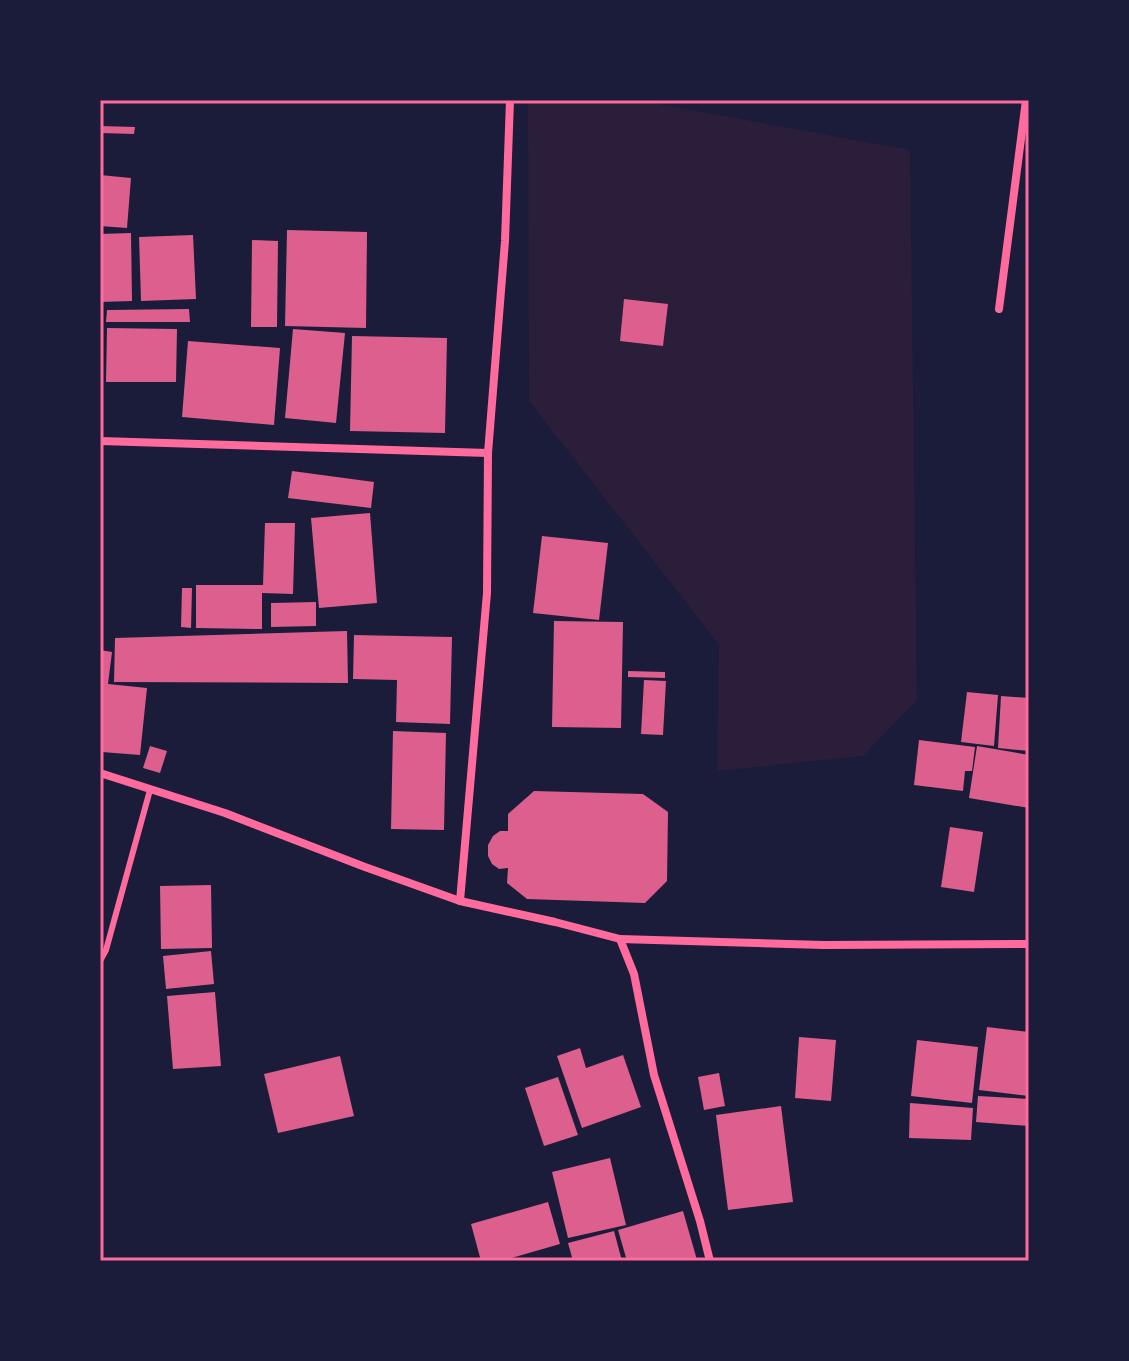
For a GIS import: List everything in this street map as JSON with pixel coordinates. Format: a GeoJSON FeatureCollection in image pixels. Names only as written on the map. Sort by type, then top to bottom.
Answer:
{"type":"FeatureCollection","features":[{"type":"Feature","properties":{"kind":"street"},"geometry":{"type":"LineString","coordinates":[[460,901],[487,593],[488,453],[505,241],[510,100]]}},
{"type":"Feature","properties":{"kind":"street"},"geometry":{"type":"LineString","coordinates":[[999,309],[1026,100]]}},
{"type":"Feature","properties":{"kind":"street"},"geometry":{"type":"LineString","coordinates":[[100,441],[488,453]]}},
{"type":"Feature","properties":{"kind":"street"},"geometry":{"type":"LineString","coordinates":[[100,773],[225,813],[460,901],[620,939],[824,945],[1029,944]]}},
{"type":"Feature","properties":{"kind":"street"},"geometry":{"type":"LineString","coordinates":[[620,939],[634,974],[654,1075],[710,1261]]}},
{"type":"Feature","properties":{"kind":"lane"},"geometry":{"type":"LineString","coordinates":[[100,961],[106,950],[150,790]]}},
{"type":"Feature","properties":{"kind":"shaded area"},"geometry":{"type":"Polygon","coordinates":[[[528,100],[637,100],[910,150],[917,700],[863,756],[717,771],[719,645],[529,401],[528,100]]]}},
{"type":"Feature","properties":{"kind":"building"},"geometry":{"type":"Polygon","coordinates":[[[100,126],[135,127],[134,134],[100,133],[100,126]]]}},
{"type":"Feature","properties":{"kind":"building"},"geometry":{"type":"Polygon","coordinates":[[[100,175],[131,178],[127,228],[100,226],[100,175]]]}},
{"type":"Feature","properties":{"kind":"building"},"geometry":{"type":"Polygon","coordinates":[[[287,230],[367,232],[366,328],[285,326],[287,230]]]}},
{"type":"Feature","properties":{"kind":"building"},"geometry":{"type":"Polygon","coordinates":[[[131,233],[132,301],[100,302],[100,234],[131,233]]]}},
{"type":"Feature","properties":{"kind":"building"},"geometry":{"type":"Polygon","coordinates":[[[193,235],[196,299],[141,301],[139,237],[193,235]]]}},
{"type":"Feature","properties":{"kind":"building"},"geometry":{"type":"Polygon","coordinates":[[[252,240],[278,241],[277,327],[251,327],[252,240]]]}},
{"type":"Feature","properties":{"kind":"building"},"geometry":{"type":"Polygon","coordinates":[[[624,299],[668,304],[663,346],[620,341],[624,299]]]}},
{"type":"Feature","properties":{"kind":"building"},"geometry":{"type":"Polygon","coordinates":[[[189,309],[190,322],[106,322],[107,310],[189,309]]]}},
{"type":"Feature","properties":{"kind":"building"},"geometry":{"type":"Polygon","coordinates":[[[107,328],[177,329],[176,382],[106,382],[107,328]]]}},
{"type":"Feature","properties":{"kind":"building"},"geometry":{"type":"Polygon","coordinates":[[[293,329],[345,333],[336,423],[285,418],[293,329]]]}},
{"type":"Feature","properties":{"kind":"building"},"geometry":{"type":"Polygon","coordinates":[[[352,336],[447,338],[445,433],[350,431],[352,336]]]}},
{"type":"Feature","properties":{"kind":"building"},"geometry":{"type":"Polygon","coordinates":[[[188,341],[280,348],[274,425],[182,417],[188,341]]]}},
{"type":"Feature","properties":{"kind":"building"},"geometry":{"type":"Polygon","coordinates":[[[292,471],[374,482],[371,508],[288,498],[292,471]]]}},
{"type":"Feature","properties":{"kind":"building"},"geometry":{"type":"Polygon","coordinates":[[[370,513],[377,603],[319,608],[311,518],[370,513]]]}},
{"type":"Feature","properties":{"kind":"building"},"geometry":{"type":"Polygon","coordinates":[[[265,523],[295,523],[293,594],[262,593],[262,629],[196,628],[196,585],[263,585],[265,523]]]}},
{"type":"Feature","properties":{"kind":"building"},"geometry":{"type":"Polygon","coordinates":[[[542,536],[608,543],[599,620],[533,613],[542,536]]]}},
{"type":"Feature","properties":{"kind":"building"},"geometry":{"type":"Polygon","coordinates":[[[182,588],[192,588],[191,628],[181,627],[182,588]]]}},
{"type":"Feature","properties":{"kind":"building"},"geometry":{"type":"Polygon","coordinates":[[[316,602],[316,626],[271,627],[271,603],[316,602]]]}},
{"type":"Feature","properties":{"kind":"building"},"geometry":{"type":"Polygon","coordinates":[[[554,621],[623,622],[621,728],[552,727],[554,621]]]}},
{"type":"Feature","properties":{"kind":"building"},"geometry":{"type":"Polygon","coordinates":[[[347,631],[348,683],[114,682],[115,638],[347,631]]]}},
{"type":"Feature","properties":{"kind":"building"},"geometry":{"type":"Polygon","coordinates":[[[354,635],[452,637],[450,724],[396,722],[397,680],[353,679],[354,635]]]}},
{"type":"Feature","properties":{"kind":"building"},"geometry":{"type":"Polygon","coordinates":[[[100,650],[112,652],[108,684],[147,688],[140,755],[102,752],[100,650]]]}},
{"type":"Feature","properties":{"kind":"building"},"geometry":{"type":"Polygon","coordinates":[[[628,671],[665,672],[665,678],[628,677],[628,671]]]}},
{"type":"Feature","properties":{"kind":"building"},"geometry":{"type":"Polygon","coordinates":[[[644,680],[666,681],[663,735],[641,734],[644,680]]]}},
{"type":"Feature","properties":{"kind":"building"},"geometry":{"type":"Polygon","coordinates":[[[967,692],[998,695],[994,746],[961,742],[967,692]]]}},
{"type":"Feature","properties":{"kind":"building"},"geometry":{"type":"Polygon","coordinates":[[[1001,696],[1029,698],[1029,751],[998,748],[1001,696]]]}},
{"type":"Feature","properties":{"kind":"building"},"geometry":{"type":"Polygon","coordinates":[[[393,731],[446,733],[444,830],[391,829],[393,731]]]}},
{"type":"Feature","properties":{"kind":"building"},"geometry":{"type":"Polygon","coordinates":[[[919,740],[975,747],[972,771],[965,771],[963,791],[914,785],[919,740]]]}},
{"type":"Feature","properties":{"kind":"building"},"geometry":{"type":"Polygon","coordinates":[[[150,746],[167,751],[160,773],[143,768],[150,746]]]}},
{"type":"Feature","properties":{"kind":"building"},"geometry":{"type":"Polygon","coordinates":[[[977,746],[1029,755],[1029,808],[969,798],[977,746]]]}},
{"type":"Feature","properties":{"kind":"building"},"geometry":{"type":"Polygon","coordinates":[[[534,791],[643,794],[668,812],[667,881],[645,903],[527,899],[507,883],[508,868],[499,869],[492,864],[488,845],[500,831],[508,831],[508,814],[534,791]]]}},
{"type":"Feature","properties":{"kind":"building"},"geometry":{"type":"Polygon","coordinates":[[[950,827],[983,832],[974,892],[941,887],[950,827]]]}},
{"type":"Feature","properties":{"kind":"building"},"geometry":{"type":"Polygon","coordinates":[[[211,885],[212,948],[161,949],[160,886],[211,885]]]}},
{"type":"Feature","properties":{"kind":"building"},"geometry":{"type":"Polygon","coordinates":[[[211,951],[214,984],[166,989],[163,956],[211,951]]]}},
{"type":"Feature","properties":{"kind":"building"},"geometry":{"type":"Polygon","coordinates":[[[215,992],[221,1066],[173,1069],[167,996],[215,992]]]}},
{"type":"Feature","properties":{"kind":"building"},"geometry":{"type":"Polygon","coordinates":[[[987,1027],[1029,1032],[1029,1096],[979,1090],[987,1027]]]}},
{"type":"Feature","properties":{"kind":"building"},"geometry":{"type":"Polygon","coordinates":[[[799,1037],[836,1040],[831,1101],[795,1098],[799,1037]]]}},
{"type":"Feature","properties":{"kind":"building"},"geometry":{"type":"Polygon","coordinates":[[[917,1040],[978,1047],[972,1103],[911,1096],[917,1040]]]}},
{"type":"Feature","properties":{"kind":"building"},"geometry":{"type":"Polygon","coordinates":[[[580,1048],[586,1068],[623,1055],[641,1107],[582,1128],[557,1056],[580,1048]]]}},
{"type":"Feature","properties":{"kind":"building"},"geometry":{"type":"Polygon","coordinates":[[[340,1056],[354,1116],[278,1133],[264,1074],[340,1056]]]}},
{"type":"Feature","properties":{"kind":"building"},"geometry":{"type":"Polygon","coordinates":[[[719,1073],[725,1106],[704,1110],[698,1077],[719,1073]]]}},
{"type":"Feature","properties":{"kind":"building"},"geometry":{"type":"Polygon","coordinates":[[[558,1077],[578,1135],[544,1146],[525,1088],[558,1077]]]}},
{"type":"Feature","properties":{"kind":"building"},"geometry":{"type":"Polygon","coordinates":[[[978,1096],[1029,1099],[1029,1126],[976,1122],[978,1096]]]}},
{"type":"Feature","properties":{"kind":"building"},"geometry":{"type":"Polygon","coordinates":[[[910,1103],[973,1108],[971,1140],[909,1138],[910,1103]]]}},
{"type":"Feature","properties":{"kind":"building"},"geometry":{"type":"Polygon","coordinates":[[[781,1106],[793,1202],[728,1210],[716,1115],[781,1106]]]}},
{"type":"Feature","properties":{"kind":"building"},"geometry":{"type":"Polygon","coordinates":[[[610,1158],[626,1225],[568,1238],[552,1172],[610,1158]]]}},
{"type":"Feature","properties":{"kind":"building"},"geometry":{"type":"Polygon","coordinates":[[[548,1202],[560,1244],[501,1261],[481,1261],[471,1224],[548,1202]]]}},
{"type":"Feature","properties":{"kind":"building"},"geometry":{"type":"Polygon","coordinates":[[[683,1211],[697,1260],[627,1261],[618,1230],[683,1211]]]}},
{"type":"Feature","properties":{"kind":"building"},"geometry":{"type":"Polygon","coordinates":[[[614,1231],[622,1261],[573,1261],[568,1243],[614,1231]]]}}]}
